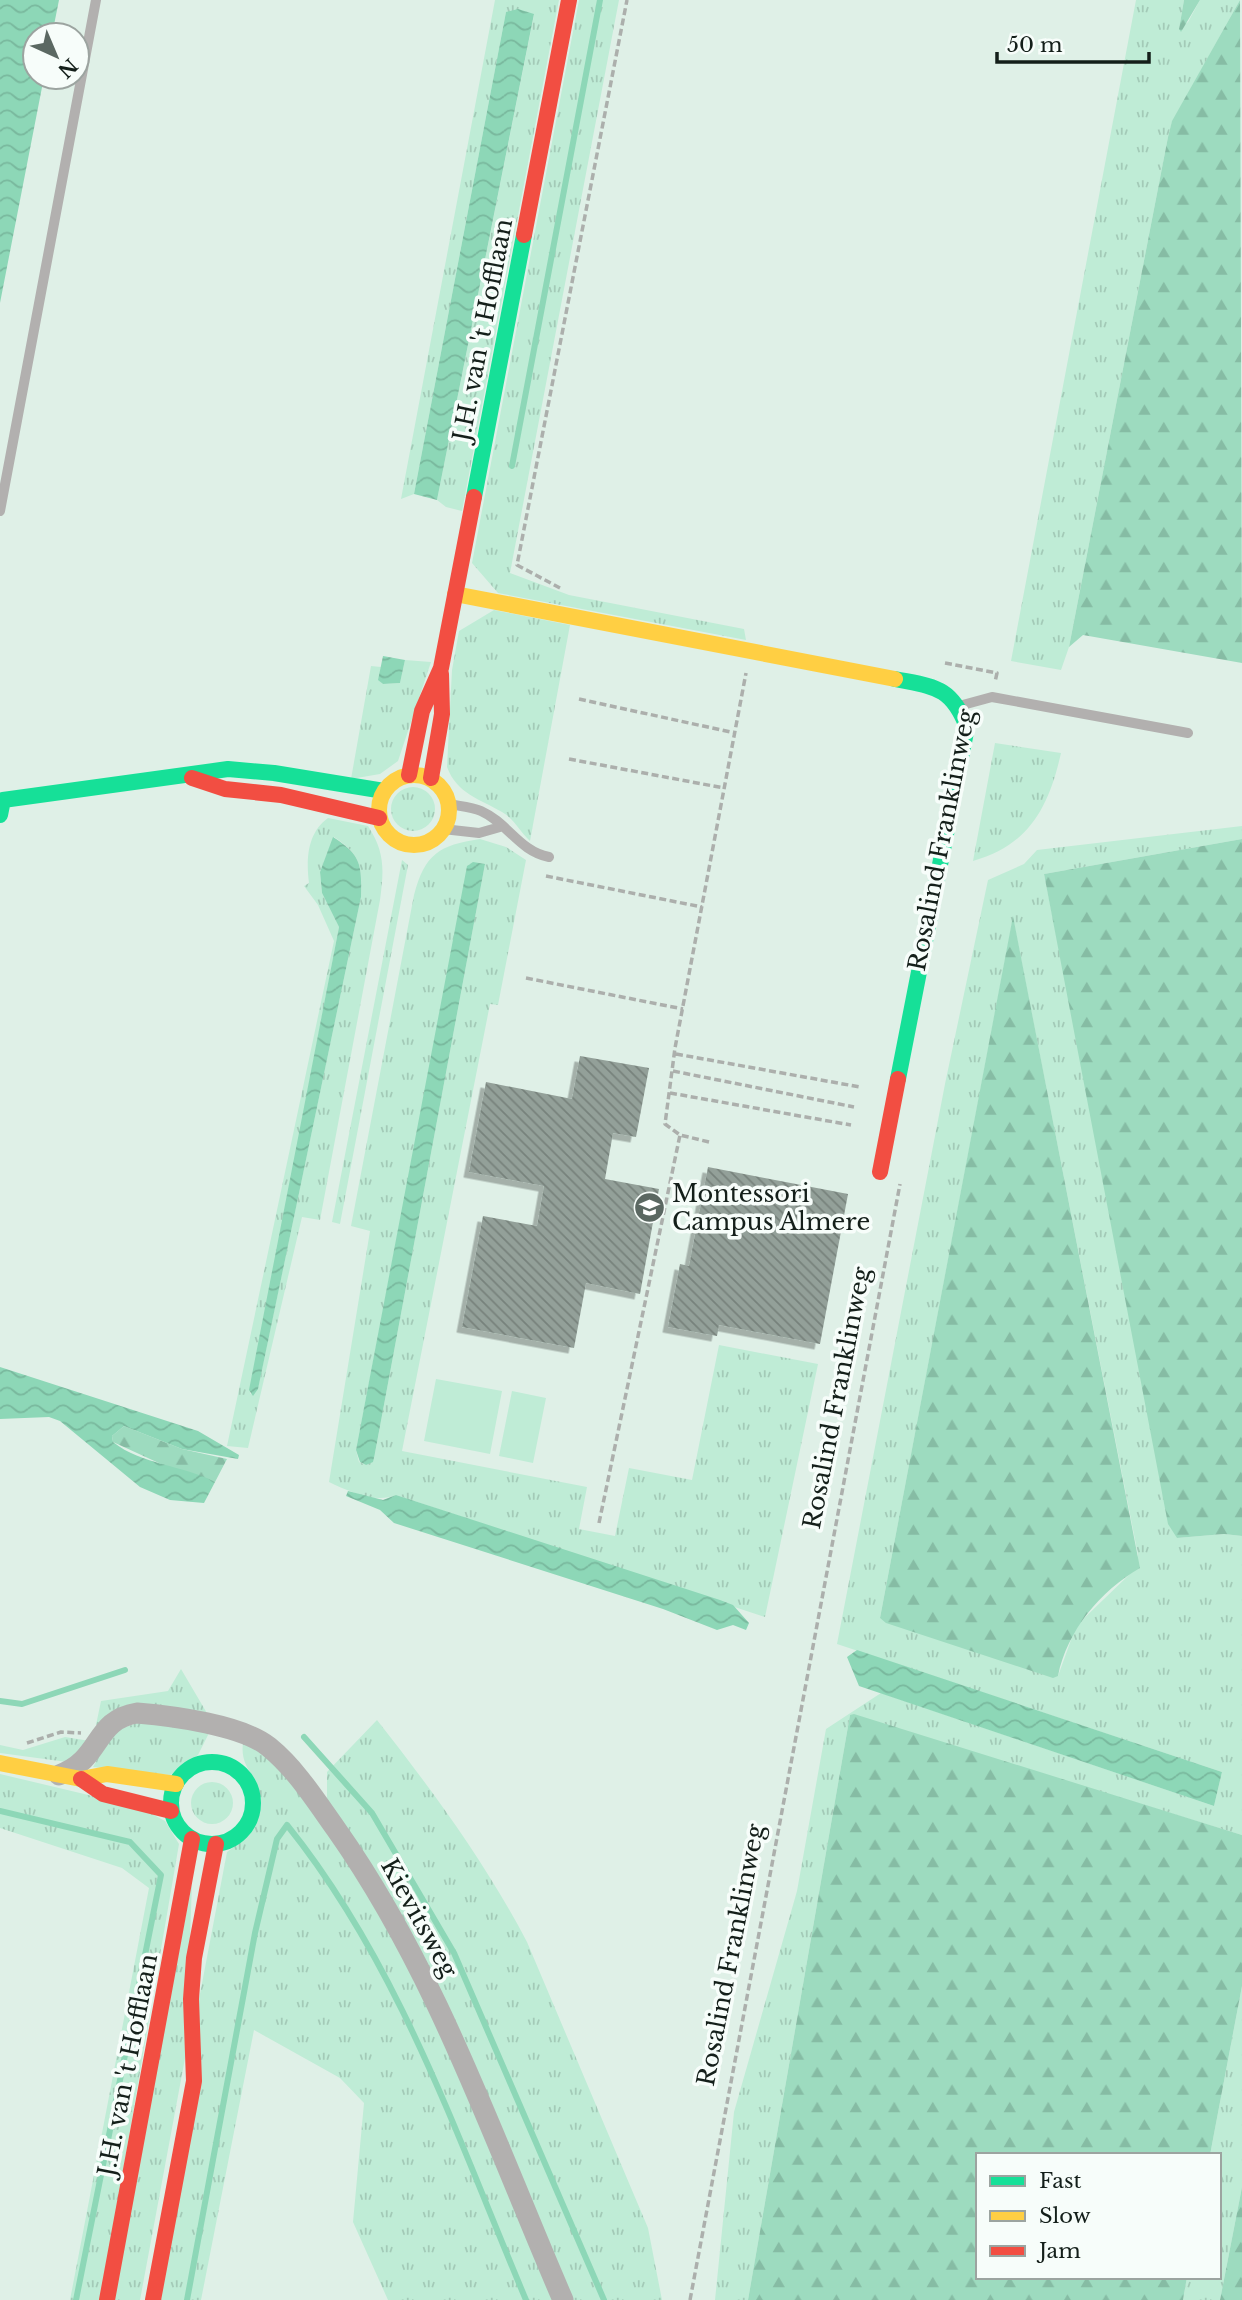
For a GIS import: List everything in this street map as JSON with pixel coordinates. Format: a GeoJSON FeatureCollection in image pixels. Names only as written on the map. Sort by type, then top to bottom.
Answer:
{"type":"FeatureCollection","features":[{"type":"Feature","properties":{"kind":"street","name":"J.H. van 't Hofflaan"},"geometry":{"type":"LineString","coordinates":[[409,775],[422,711],[440,668],[569,0]]}},
{"type":"Feature","properties":{"kind":"street","name":"Rosalind Franklinweg"},"geometry":{"type":"LineString","coordinates":[[455,594],[941,688],[959,706],[967,727],[880,1172]]}},
{"type":"Feature","properties":{"kind":"street","name":"J.H. van 't Hofflaan"},"geometry":{"type":"LineString","coordinates":[[431,778],[442,714],[440,668]]}},
{"type":"Feature","properties":{"kind":"street"},"geometry":{"type":"LineString","coordinates":[[1,805],[183,775],[240,770],[384,791]]}},
{"type":"Feature","properties":{"kind":"street"},"geometry":{"type":"LineString","coordinates":[[183,775],[225,789],[281,794],[379,818]]}},
{"type":"Feature","properties":{"kind":"street"},"geometry":{"type":"LineString","coordinates":[[409,775],[431,778],[443,789],[449,804],[443,829],[428,842],[410,845],[395,839],[385,830],[379,818],[384,791],[399,777],[409,775]]}},
{"type":"Feature","properties":{"kind":"street","name":"Kievitsweg"},"geometry":{"type":"LineString","coordinates":[[59,1775],[86,1760],[100,1735],[117,1720],[137,1713],[237,1731],[269,1747],[303,1782],[362,1867],[408,1945],[444,2021],[563,2300]]}},
{"type":"Feature","properties":{"kind":"street"},"geometry":{"type":"LineString","coordinates":[[0,1763],[81,1779],[107,1774],[176,1784]]}},
{"type":"Feature","properties":{"kind":"street"},"geometry":{"type":"LineString","coordinates":[[207,1763],[226,1765],[245,1780],[252,1797],[250,1816],[233,1837],[216,1843],[192,1839],[178,1827],[171,1811],[176,1784],[186,1772],[207,1763]]}},
{"type":"Feature","properties":{"kind":"street"},"geometry":{"type":"LineString","coordinates":[[81,1779],[103,1794],[171,1811]]}},
{"type":"Feature","properties":{"kind":"street","name":"J.H. van 't Hofflaan"},"geometry":{"type":"LineString","coordinates":[[107,2300],[192,1839]]}},
{"type":"Feature","properties":{"kind":"street","name":"J.H. van 't Hofflaan"},"geometry":{"type":"LineString","coordinates":[[153,2300],[194,2081],[191,1999],[194,1958],[216,1843]]}},
{"type":"Feature","properties":{"kind":"lane"},"geometry":{"type":"LineString","coordinates":[[0,510],[96,0]]}},
{"type":"Feature","properties":{"kind":"lane"},"geometry":{"type":"LineString","coordinates":[[959,706],[992,697],[1188,733]]}},
{"type":"Feature","properties":{"kind":"lane"},"geometry":{"type":"LineString","coordinates":[[449,804],[481,811],[534,854],[549,857]]}},
{"type":"Feature","properties":{"kind":"lane"},"geometry":{"type":"LineString","coordinates":[[443,829],[479,832],[500,827]]}},
{"type":"Feature","properties":{"kind":"path"},"geometry":{"type":"LineString","coordinates":[[517,565],[628,0]]}},
{"type":"Feature","properties":{"kind":"path"},"geometry":{"type":"LineString","coordinates":[[709,1142],[680,1135],[665,1124],[683,1009],[750,652]]}},
{"type":"Feature","properties":{"kind":"path","name":"Rosalind Franklinweg"},"geometry":{"type":"LineString","coordinates":[[943,662],[998,673],[992,697]]}},
{"type":"Feature","properties":{"kind":"path"},"geometry":{"type":"LineString","coordinates":[[579,699],[735,733]]}},
{"type":"Feature","properties":{"kind":"path"},"geometry":{"type":"LineString","coordinates":[[569,758],[724,788]]}},
{"type":"Feature","properties":{"kind":"path"},"geometry":{"type":"LineString","coordinates":[[545,876],[702,906]]}},
{"type":"Feature","properties":{"kind":"path"},"geometry":{"type":"LineString","coordinates":[[526,978],[683,1009]]}},
{"type":"Feature","properties":{"kind":"path"},"geometry":{"type":"LineString","coordinates":[[676,1054],[860,1087]]}},
{"type":"Feature","properties":{"kind":"path"},"geometry":{"type":"LineString","coordinates":[[673,1071],[854,1107]]}},
{"type":"Feature","properties":{"kind":"path"},"geometry":{"type":"LineString","coordinates":[[670,1093],[851,1125]]}},
{"type":"Feature","properties":{"kind":"path"},"geometry":{"type":"LineString","coordinates":[[599,1524],[680,1135]]}},
{"type":"Feature","properties":{"kind":"path","name":"Rosalind Franklinweg"},"geometry":{"type":"LineString","coordinates":[[690,2300],[901,1178]]}},
{"type":"Feature","properties":{"kind":"path"},"geometry":{"type":"LineString","coordinates":[[22,1744],[61,1732],[100,1735]]}},
{"type":"Feature","properties":{"kind":"green space"},"geometry":{"type":"Polygon","coordinates":[[[495,0],[559,0],[462,511],[446,507],[437,500],[534,15],[506,12],[414,494],[401,499],[495,0]]]}},
{"type":"Feature","properties":{"kind":"green space"},"geometry":{"type":"Polygon","coordinates":[[[579,0],[619,0],[510,573],[569,595],[744,629],[746,640],[498,593],[472,563],[579,0]]]}},
{"type":"Feature","properties":{"kind":"green space"},"geometry":{"type":"Polygon","coordinates":[[[1136,0],[1184,0],[1179,29],[1188,22],[1200,0],[1240,0],[1172,122],[1069,647],[1061,670],[1011,661],[1136,0]]]}},
{"type":"Feature","properties":{"kind":"green space"},"geometry":{"type":"Polygon","coordinates":[[[1184,0],[1200,0],[1181,32],[1179,29],[1184,0]]]}},
{"type":"Feature","properties":{"kind":"green space"},"geometry":{"type":"Polygon","coordinates":[[[1240,0],[1242,663],[1083,635],[1069,647],[1172,121],[1240,0]]]}},
{"type":"Feature","properties":{"kind":"green space"},"geometry":{"type":"Polygon","coordinates":[[[494,610],[570,625],[530,841],[506,815],[463,790],[447,767],[452,670],[459,631],[494,610]]]}},
{"type":"Feature","properties":{"kind":"green space"},"geometry":{"type":"Polygon","coordinates":[[[405,660],[431,662],[398,761],[380,774],[351,779],[371,666],[381,667],[379,680],[383,684],[400,683],[405,660]]]}},
{"type":"Feature","properties":{"kind":"green space"},"geometry":{"type":"Polygon","coordinates":[[[995,743],[1061,753],[1050,790],[1034,821],[1009,845],[973,861],[995,743]]]}},
{"type":"Feature","properties":{"kind":"green space"},"geometry":{"type":"Polygon","coordinates":[[[413,787],[428,794],[435,809],[428,824],[413,831],[398,824],[391,809],[398,794],[413,787]]]}},
{"type":"Feature","properties":{"kind":"green space"},"geometry":{"type":"Polygon","coordinates":[[[328,818],[368,826],[378,844],[382,862],[380,900],[320,1220],[302,1217],[248,1448],[227,1446],[334,941],[318,905],[304,886],[309,883],[309,848],[321,824],[328,818]],[[334,837],[320,872],[322,893],[339,927],[250,1394],[258,1388],[361,897],[360,869],[355,855],[334,837]]]}},
{"type":"Feature","properties":{"kind":"green space"},"geometry":{"type":"Polygon","coordinates":[[[1242,826],[1242,839],[1044,874],[1177,1538],[1224,1534],[1242,1536],[1242,1835],[850,1715],[748,2300],[715,2300],[734,2112],[797,1891],[826,1729],[881,1693],[1214,1806],[1222,1772],[837,1644],[945,1084],[988,880],[1024,864],[1037,850],[1242,826]],[[1013,918],[880,1618],[1058,1676],[1076,1626],[1132,1572],[1138,1555],[1013,918]]]}},
{"type":"Feature","properties":{"kind":"green space"},"geometry":{"type":"Polygon","coordinates":[[[480,839],[506,847],[526,860],[498,1005],[490,1004],[402,1451],[587,1487],[579,1529],[615,1536],[629,1468],[692,1480],[719,1345],[818,1364],[765,1617],[396,1495],[371,1497],[329,1482],[370,1231],[351,1226],[414,895],[429,861],[444,849],[480,839]],[[469,864],[356,1450],[359,1462],[366,1465],[375,1453],[485,864],[469,864]]]}},
{"type":"Feature","properties":{"kind":"green space"},"geometry":{"type":"Polygon","coordinates":[[[1242,839],[1242,1536],[1224,1534],[1177,1538],[1168,1524],[1044,874],[1242,839]]]}},
{"type":"Feature","properties":{"kind":"green space"},"geometry":{"type":"Polygon","coordinates":[[[402,860],[408,865],[340,1224],[332,1222],[402,860]]]}},
{"type":"Feature","properties":{"kind":"green space"},"geometry":{"type":"Polygon","coordinates":[[[1013,916],[1140,1568],[1112,1588],[1087,1614],[1069,1643],[1058,1676],[1053,1678],[886,1623],[880,1618],[1013,916]]]}},
{"type":"Feature","properties":{"kind":"green space"},"geometry":{"type":"Polygon","coordinates":[[[436,1379],[502,1391],[490,1454],[424,1441],[436,1379]]]}},
{"type":"Feature","properties":{"kind":"green space"},"geometry":{"type":"Polygon","coordinates":[[[512,1391],[546,1398],[533,1463],[499,1456],[512,1391]]]}},
{"type":"Feature","properties":{"kind":"green space"},"geometry":{"type":"Polygon","coordinates":[[[124,1426],[182,1449],[227,1459],[215,1482],[174,1470],[113,1442],[112,1436],[124,1426]]]}},
{"type":"Feature","properties":{"kind":"green space"},"geometry":{"type":"Polygon","coordinates":[[[181,1669],[211,1720],[104,1721],[96,1725],[101,1701],[168,1691],[181,1669]]]}},
{"type":"Feature","properties":{"kind":"green space"},"geometry":{"type":"Polygon","coordinates":[[[854,1714],[1242,1835],[1242,1986],[1210,2153],[976,2153],[976,2279],[1187,2279],[1183,2300],[748,2300],[850,1715],[854,1714]]]}},
{"type":"Feature","properties":{"kind":"green space"},"geometry":{"type":"Polygon","coordinates":[[[377,1720],[457,1827],[494,1883],[527,1942],[648,2228],[662,2300],[568,2300],[514,2171],[327,1807],[327,1772],[377,1720]]]}},
{"type":"Feature","properties":{"kind":"green space"},"geometry":{"type":"Polygon","coordinates":[[[142,1721],[209,1733],[198,1755],[170,1775],[93,1767],[112,1732],[142,1721]]]}},
{"type":"Feature","properties":{"kind":"green space"},"geometry":{"type":"Polygon","coordinates":[[[65,1737],[90,1741],[67,1762],[0,1753],[0,1745],[23,1750],[65,1737]]]}},
{"type":"Feature","properties":{"kind":"green space"},"geometry":{"type":"Polygon","coordinates":[[[243,1743],[252,1744],[296,1785],[405,1951],[557,2300],[388,2300],[353,2222],[364,2103],[340,2078],[254,2030],[201,2300],[161,2300],[196,2015],[227,1852],[251,1830],[260,1811],[259,1790],[245,1762],[243,1743]]]}},
{"type":"Feature","properties":{"kind":"green space"},"geometry":{"type":"Polygon","coordinates":[[[0,1774],[139,1807],[165,1821],[179,1844],[101,2300],[70,2300],[149,1888],[122,1868],[0,1828],[0,1774]]]}},
{"type":"Feature","properties":{"kind":"green space"},"geometry":{"type":"Polygon","coordinates":[[[212,1782],[227,1788],[233,1803],[227,1818],[212,1824],[197,1818],[191,1803],[197,1788],[212,1782]]]}},
{"type":"Feature","properties":{"kind":"green space"},"geometry":{"type":"Polygon","coordinates":[[[192,1883],[186,2053],[140,2300],[113,2300],[192,1883]]]}},
{"type":"Feature","properties":{"kind":"green space"},"geometry":{"type":"Polygon","coordinates":[[[1242,1986],[1242,2187],[1220,2300],[1183,2300],[1187,2279],[1221,2279],[1221,2153],[1210,2153],[1242,1986]]]}},
{"type":"Feature","properties":{"kind":"green space"},"geometry":{"type":"Polygon","coordinates":[[[1242,2187],[1242,2300],[1220,2300],[1242,2187]]]}},
{"type":"Feature","properties":{"kind":"water"},"geometry":{"type":"Polygon","coordinates":[[[0,0],[59,0],[55,21],[21,21],[21,91],[41,91],[0,303],[0,0]]]}},
{"type":"Feature","properties":{"kind":"water"},"geometry":{"type":"Polygon","coordinates":[[[518,9],[534,14],[437,500],[414,494],[506,12],[518,9]]]}},
{"type":"Feature","properties":{"kind":"water"},"geometry":{"type":"Polygon","coordinates":[[[383,656],[405,660],[400,683],[383,684],[378,680],[383,656]]]}},
{"type":"Feature","properties":{"kind":"water"},"geometry":{"type":"Polygon","coordinates":[[[333,837],[349,849],[358,861],[361,897],[258,1389],[253,1396],[249,1390],[339,927],[322,893],[320,872],[333,837]]]}},
{"type":"Feature","properties":{"kind":"water"},"geometry":{"type":"Polygon","coordinates":[[[473,862],[485,864],[375,1453],[373,1462],[366,1465],[360,1462],[356,1450],[467,866],[473,862]]]}},
{"type":"Feature","properties":{"kind":"water"},"geometry":{"type":"Polygon","coordinates":[[[0,1367],[198,1431],[239,1455],[238,1459],[182,1449],[124,1426],[112,1436],[113,1442],[124,1450],[215,1482],[204,1503],[170,1500],[140,1487],[60,1421],[49,1417],[0,1419],[0,1367]]]}},
{"type":"Feature","properties":{"kind":"water"},"geometry":{"type":"Polygon","coordinates":[[[348,1491],[383,1500],[396,1495],[720,1600],[733,1605],[749,1623],[746,1630],[733,1625],[717,1630],[663,1609],[394,1523],[380,1510],[346,1496],[348,1491]]]}},
{"type":"Feature","properties":{"kind":"water"},"geometry":{"type":"Polygon","coordinates":[[[857,1650],[1222,1772],[1214,1806],[859,1686],[847,1657],[857,1650]]]}},
{"type":"Feature","properties":{"kind":"building"},"geometry":{"type":"Polygon","coordinates":[[[580,1056],[649,1068],[636,1137],[613,1133],[605,1179],[659,1189],[640,1294],[586,1283],[574,1348],[462,1327],[483,1216],[537,1226],[544,1186],[469,1172],[486,1082],[572,1099],[580,1056]]]}},
{"type":"Feature","properties":{"kind":"building"},"geometry":{"type":"Polygon","coordinates":[[[708,1167],[848,1194],[820,1344],[719,1325],[717,1336],[668,1327],[680,1264],[689,1266],[708,1167]]]}},
{"type":"Feature","properties":{"kind":"waterway"},"geometry":{"type":"LineString","coordinates":[[512,466],[600,0]]}},
{"type":"Feature","properties":{"kind":"waterway"},"geometry":{"type":"LineString","coordinates":[[0,1701],[22,1704],[125,1670]]}},
{"type":"Feature","properties":{"kind":"waterway"},"geometry":{"type":"LineString","coordinates":[[304,1737],[372,1813],[454,1953],[604,2300]]}},
{"type":"Feature","properties":{"kind":"waterway"},"geometry":{"type":"LineString","coordinates":[[0,1811],[130,1842],[161,1875],[76,2300]]}},
{"type":"Feature","properties":{"kind":"waterway"},"geometry":{"type":"LineString","coordinates":[[187,2300],[255,1933],[277,1839],[287,1825],[327,1879],[394,1993],[450,2115],[526,2300]]}},
{"type":"Feature","properties":{"kind":"traffic: fast"},"geometry":{"type":"LineString","coordinates":[[474,497],[524,235]]}},
{"type":"Feature","properties":{"kind":"traffic: fast"},"geometry":{"type":"LineString","coordinates":[[895,679],[940,691],[954,703],[967,727],[898,1079]]}},
{"type":"Feature","properties":{"kind":"traffic: fast"},"geometry":{"type":"LineString","coordinates":[[0,815],[3,800],[228,769],[274,773],[384,791]]}},
{"type":"Feature","properties":{"kind":"traffic: fast"},"geometry":{"type":"LineString","coordinates":[[212,1762],[228,1765],[241,1774],[250,1787],[253,1803],[250,1819],[241,1832],[228,1841],[212,1844],[196,1841],[183,1832],[174,1819],[171,1803],[174,1787],[183,1774],[196,1765],[212,1762]]}},
{"type":"Feature","properties":{"kind":"traffic: slow"},"geometry":{"type":"LineString","coordinates":[[455,594],[895,679]]}},
{"type":"Feature","properties":{"kind":"traffic: slow"},"geometry":{"type":"LineString","coordinates":[[414,775],[439,785],[449,810],[439,835],[414,845],[389,835],[379,810],[389,785],[414,775]]}},
{"type":"Feature","properties":{"kind":"traffic: slow"},"geometry":{"type":"LineString","coordinates":[[0,1763],[81,1779],[107,1774],[176,1784]]}},
{"type":"Feature","properties":{"kind":"traffic: jam"},"geometry":{"type":"LineString","coordinates":[[524,235],[569,0]]}},
{"type":"Feature","properties":{"kind":"traffic: jam"},"geometry":{"type":"LineString","coordinates":[[409,775],[422,711],[441,668],[474,497]]}},
{"type":"Feature","properties":{"kind":"traffic: jam"},"geometry":{"type":"LineString","coordinates":[[431,778],[442,714],[441,674]]}},
{"type":"Feature","properties":{"kind":"traffic: jam"},"geometry":{"type":"LineString","coordinates":[[192,778],[225,789],[281,795],[379,818]]}},
{"type":"Feature","properties":{"kind":"traffic: jam"},"geometry":{"type":"LineString","coordinates":[[880,1172],[898,1079]]}},
{"type":"Feature","properties":{"kind":"traffic: jam"},"geometry":{"type":"LineString","coordinates":[[81,1779],[103,1794],[171,1811]]}},
{"type":"Feature","properties":{"kind":"traffic: jam"},"geometry":{"type":"LineString","coordinates":[[107,2300],[192,1839]]}},
{"type":"Feature","properties":{"kind":"traffic: jam"},"geometry":{"type":"LineString","coordinates":[[153,2300],[194,2081],[191,1999],[194,1958],[216,1844]]}},
{"type":"Feature","properties":{"kind":"place","name":"Montessori Campus Almere"},"geometry":{"type":"Point","coordinates":[649,1208]}}]}
